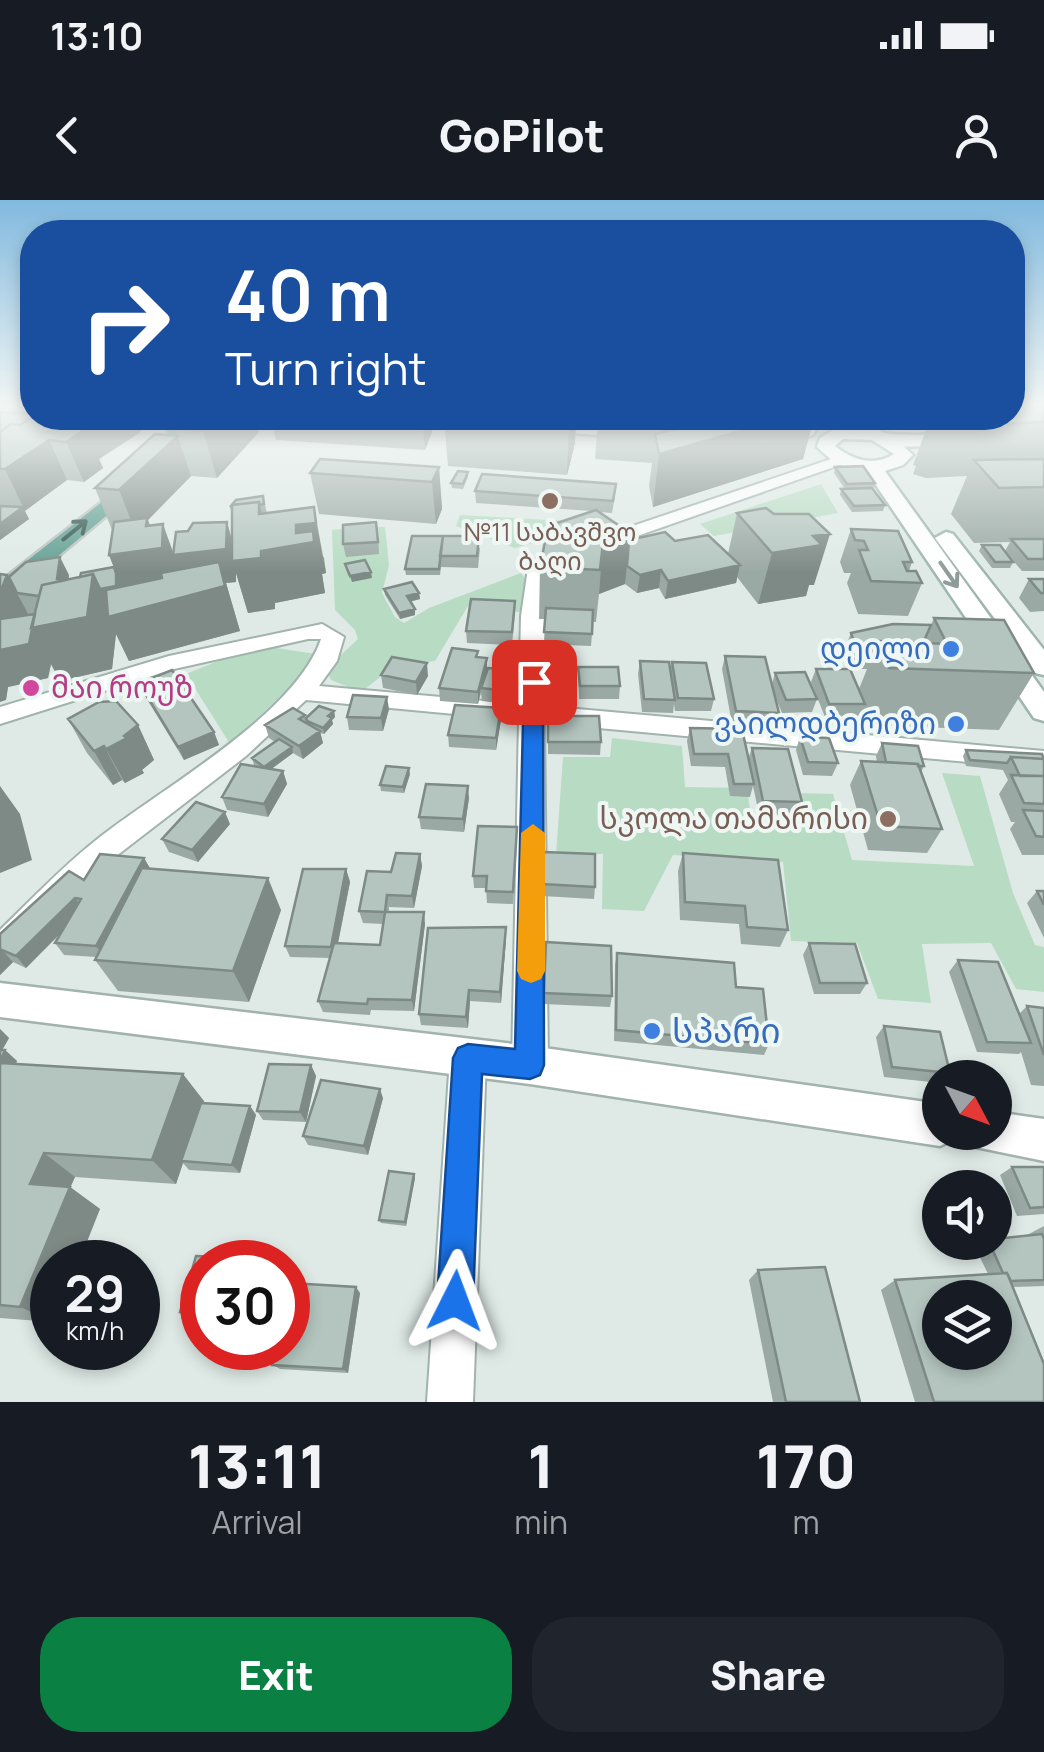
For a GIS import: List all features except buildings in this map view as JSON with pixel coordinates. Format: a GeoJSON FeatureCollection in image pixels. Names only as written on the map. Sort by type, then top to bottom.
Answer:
{"type":"FeatureCollection","features":[{"type":"Feature","properties":{"kind":"main road"},"geometry":{"type":"LineString","coordinates":[[0,568],[144,460]]}},
{"type":"Feature","properties":{"kind":"main road"},"geometry":{"type":"LineString","coordinates":[[0,592],[148,460]]}},
{"type":"Feature","properties":{"kind":"street"},"geometry":{"type":"LineString","coordinates":[[530,1065],[532,616],[536,565],[843,461],[896,460]]}},
{"type":"Feature","properties":{"kind":"street"},"geometry":{"type":"LineString","coordinates":[[889,462],[1044,668]]}},
{"type":"Feature","properties":{"kind":"street"},"geometry":{"type":"LineString","coordinates":[[889,462],[1044,712]]}},
{"type":"Feature","properties":{"kind":"street"},"geometry":{"type":"LineString","coordinates":[[0,716],[169,663],[322,631],[332,637],[333,648],[302,692],[246,742],[104,850],[0,951]]}},
{"type":"Feature","properties":{"kind":"street"},"geometry":{"type":"LineString","coordinates":[[302,692],[1044,760]]}},
{"type":"Feature","properties":{"kind":"street"},"geometry":{"type":"LineString","coordinates":[[0,1000],[530,1065],[922,1122]]}},
{"type":"Feature","properties":{"kind":"street"},"geometry":{"type":"LineString","coordinates":[[450,1402],[468,1058]]}},
{"type":"Feature","properties":{"kind":"street"},"geometry":{"type":"LineString","coordinates":[[1012,1135],[1044,1140]]}},
{"type":"Feature","properties":{"kind":"green space"},"geometry":{"type":"Polygon","coordinates":[[[821,484],[838,513],[714,536],[700,524],[821,484]]]}},
{"type":"Feature","properties":{"kind":"green space"},"geometry":{"type":"Polygon","coordinates":[[[460,515],[599,524],[515,548],[456,526],[460,515]]]}},
{"type":"Feature","properties":{"kind":"green space"},"geometry":{"type":"Polygon","coordinates":[[[385,527],[389,565],[382,593],[395,617],[404,623],[429,608],[521,573],[529,584],[526,613],[468,606],[435,661],[396,665],[361,692],[331,680],[326,669],[358,639],[355,630],[335,610],[332,530],[385,527]]]}},
{"type":"Feature","properties":{"kind":"green space"},"geometry":{"type":"Polygon","coordinates":[[[257,645],[316,654],[310,668],[230,744],[186,674],[257,645]]]}},
{"type":"Feature","properties":{"kind":"green space"},"geometry":{"type":"Polygon","coordinates":[[[612,738],[682,746],[685,787],[747,788],[752,825],[802,829],[796,793],[833,794],[852,860],[974,866],[942,773],[980,776],[1013,893],[1035,945],[1044,947],[1044,992],[1016,989],[991,943],[922,944],[931,1003],[878,999],[857,943],[791,941],[783,862],[673,855],[644,911],[602,909],[603,854],[556,854],[563,757],[610,757],[612,738]]]}},
{"type":"Feature","properties":{"kind":"slow traffic"},"geometry":{"type":"LineString","coordinates":[[531,971],[533,833]]}},
{"type":"Feature","properties":{"kind":"place","name":"№11 საბავშვო ბაღი"},"geometry":{"type":"Point","coordinates":[550,501]}},
{"type":"Feature","properties":{"kind":"place","name":"დეილი"},"geometry":{"type":"Point","coordinates":[951,649]}},
{"type":"Feature","properties":{"kind":"place","name":"მაი როუზ"},"geometry":{"type":"Point","coordinates":[31,688]}},
{"type":"Feature","properties":{"kind":"place","name":"ვაილდბერიზი"},"geometry":{"type":"Point","coordinates":[956,724]}},
{"type":"Feature","properties":{"kind":"place","name":"სკოლა თამარისი"},"geometry":{"type":"Point","coordinates":[888,819]}},
{"type":"Feature","properties":{"kind":"place","name":"სპარი"},"geometry":{"type":"Point","coordinates":[652,1031]}},
{"type":"Feature","properties":{"kind":"route"},"geometry":{"type":"LineString","coordinates":[[455,1301],[468,1058],[530,1065],[534,682]]}}]}
